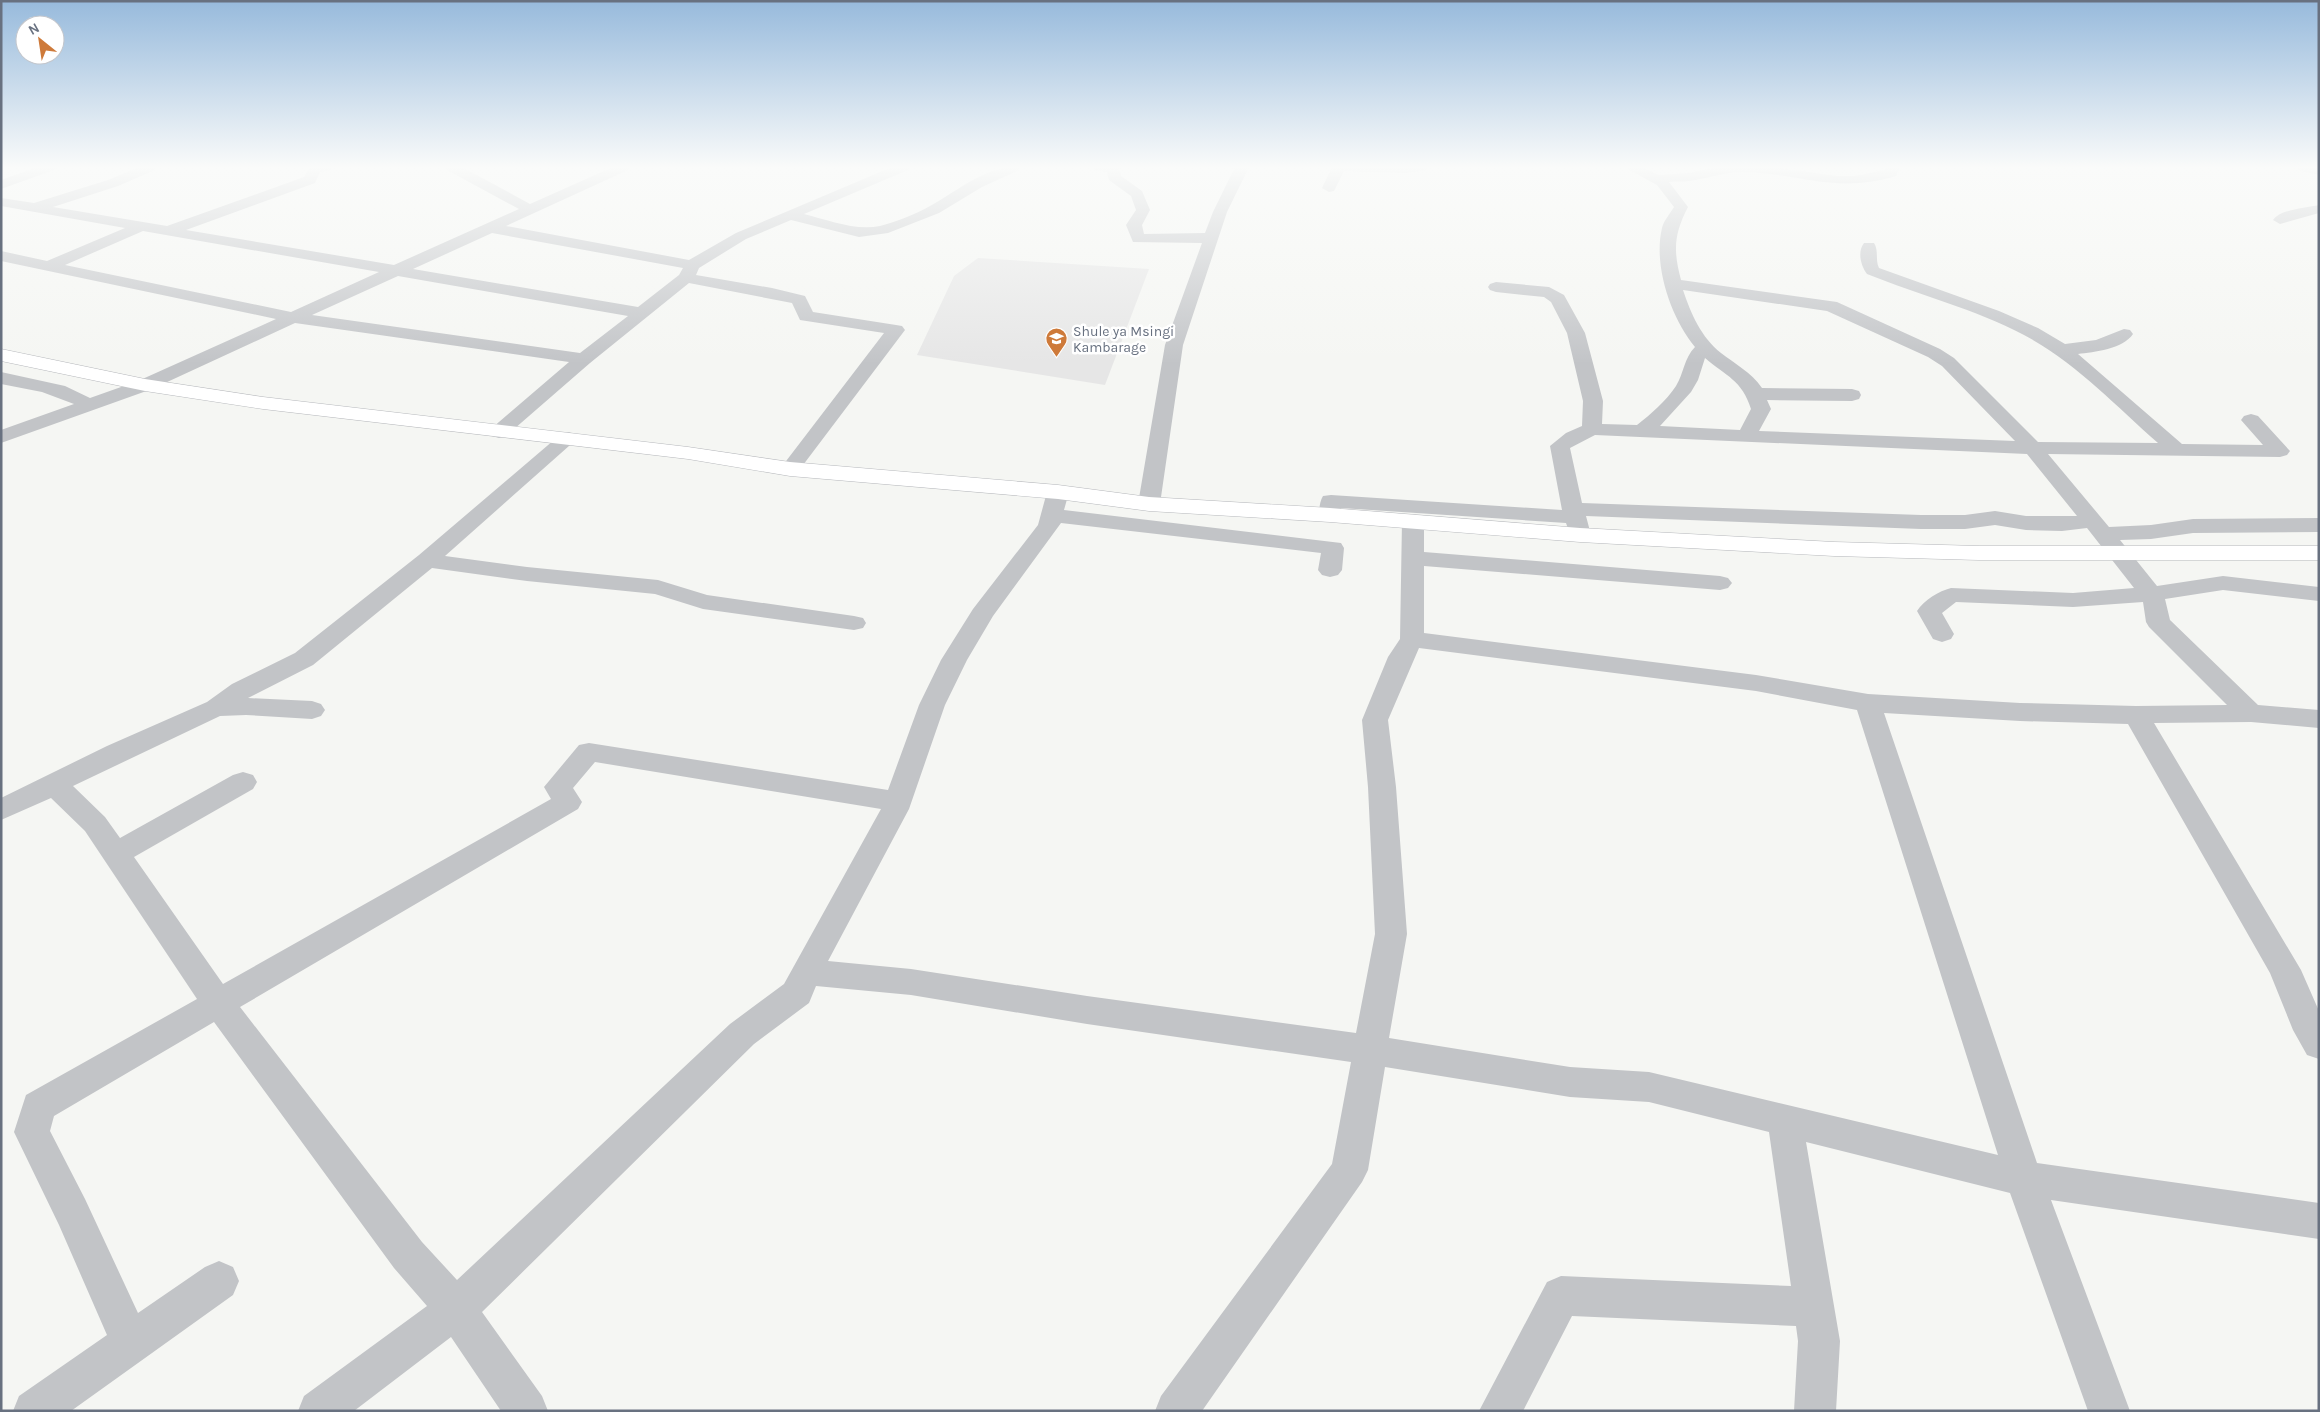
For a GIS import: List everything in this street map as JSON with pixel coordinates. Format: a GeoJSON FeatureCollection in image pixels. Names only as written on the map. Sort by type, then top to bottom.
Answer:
{"type":"FeatureCollection","features":[{"type":"Feature","properties":{"kind":"main road"},"geometry":{"type":"LineString","coordinates":[[1,355],[146,386],[263,403],[688,453],[790,469],[1055,504],[1149,504],[1412,521],[1576,520],[1834,549],[1979,553],[2104,536],[2319,553]]}},
{"type":"Feature","properties":{"kind":"street"},"geometry":{"type":"LineString","coordinates":[[48,266],[126,233]]}},
{"type":"Feature","properties":{"kind":"street"},"geometry":{"type":"LineString","coordinates":[[180,233],[641,313]]}},
{"type":"Feature","properties":{"kind":"street"},"geometry":{"type":"LineString","coordinates":[[1,437],[146,386],[480,233]]}},
{"type":"Feature","properties":{"kind":"street"},"geometry":{"type":"LineString","coordinates":[[513,233],[689,272],[799,300],[806,316],[896,330],[790,469]]}},
{"type":"Feature","properties":{"kind":"street"},"geometry":{"type":"LineString","coordinates":[[499,432],[712,252],[751,233]]}},
{"type":"Feature","properties":{"kind":"street"},"geometry":{"type":"LineString","coordinates":[[1136,233],[1138,239],[1212,238]]}},
{"type":"Feature","properties":{"kind":"street"},"geometry":{"type":"LineString","coordinates":[[1149,504],[1174,345],[1214,233]]}},
{"type":"Feature","properties":{"kind":"street"},"geometry":{"type":"LineString","coordinates":[[1669,233],[1667,258],[1672,284],[1690,325],[1706,349],[1738,372],[1757,394],[1761,409],[1747,436]]}},
{"type":"Feature","properties":{"kind":"street"},"geometry":{"type":"LineString","coordinates":[[1869,246],[1869,263],[1873,271],[1976,308],[2031,332],[2062,350],[2176,449]]}},
{"type":"Feature","properties":{"kind":"street"},"geometry":{"type":"LineString","coordinates":[[5,259],[48,266],[295,318],[584,359]]}},
{"type":"Feature","properties":{"kind":"street"},"geometry":{"type":"LineString","coordinates":[[1672,284],[1809,302],[1843,310],[1948,362],[2032,448],[2151,594],[2155,603],[2158,622],[2251,713]]}},
{"type":"Feature","properties":{"kind":"street"},"geometry":{"type":"LineString","coordinates":[[1496,287],[1549,292],[1558,300],[1576,333],[1593,401],[1592,429]]}},
{"type":"Feature","properties":{"kind":"street"},"geometry":{"type":"LineString","coordinates":[[2062,350],[2086,348],[2112,342],[2124,334]]}},
{"type":"Feature","properties":{"kind":"street"},"geometry":{"type":"LineString","coordinates":[[1642,431],[1671,407],[1686,385],[1696,357],[1700,351],[1706,349]]}},
{"type":"Feature","properties":{"kind":"street"},"geometry":{"type":"LineString","coordinates":[[1,378],[53,389],[81,400],[88,406]]}},
{"type":"Feature","properties":{"kind":"street"},"geometry":{"type":"LineString","coordinates":[[1757,394],[1852,395]]}},
{"type":"Feature","properties":{"kind":"street"},"geometry":{"type":"LineString","coordinates":[[1576,520],[1560,446],[1573,437],[1592,429],[2032,448],[2280,451],[2251,420]]}},
{"type":"Feature","properties":{"kind":"street"},"geometry":{"type":"LineString","coordinates":[[1,810],[117,753],[216,708],[241,690],[304,659],[427,560],[568,438]]}},
{"type":"Feature","properties":{"kind":"street"},"geometry":{"type":"LineString","coordinates":[[1330,515],[1331,501],[1576,520],[1965,522],[1995,518],[2044,524],[2104,536],[2193,526],[2319,526]]}},
{"type":"Feature","properties":{"kind":"street"},"geometry":{"type":"LineString","coordinates":[[319,1411],[456,1309],[742,1034],[797,992],[898,802],[932,705],[954,660],[982,614],[1049,526],[1055,504],[1333,548],[1330,570]]}},
{"type":"Feature","properties":{"kind":"street"},"geometry":{"type":"LineString","coordinates":[[1176,1411],[1348,1170],[1391,934],[1382,787],[1375,720],[1400,657],[1412,639],[1412,521]]}},
{"type":"Feature","properties":{"kind":"street"},"geometry":{"type":"LineString","coordinates":[[1412,558],[1720,583]]}},
{"type":"Feature","properties":{"kind":"street"},"geometry":{"type":"LineString","coordinates":[[427,560],[527,574],[658,587],[703,602],[854,623]]}},
{"type":"Feature","properties":{"kind":"street"},"geometry":{"type":"LineString","coordinates":[[1942,634],[1929,611],[1951,594],[2073,600],[2151,594],[2223,583],[2319,594]]}},
{"type":"Feature","properties":{"kind":"street"},"geometry":{"type":"LineString","coordinates":[[1412,639],[1756,683],[1868,703],[2020,712],[2136,715],[2251,713],[2319,719]]}},
{"type":"Feature","properties":{"kind":"street"},"geometry":{"type":"LineString","coordinates":[[1868,703],[2024,1179],[2109,1411]]}},
{"type":"Feature","properties":{"kind":"street"},"geometry":{"type":"LineString","coordinates":[[216,708],[246,706],[312,710]]}},
{"type":"Feature","properties":{"kind":"street"},"geometry":{"type":"LineString","coordinates":[[2136,715],[2285,970],[2310,1030],[2319,1045]]}},
{"type":"Feature","properties":{"kind":"street"},"geometry":{"type":"LineString","coordinates":[[131,1343],[72,1212],[32,1132],[39,1106],[568,802],[558,787],[589,752],[898,802]]}},
{"type":"Feature","properties":{"kind":"street"},"geometry":{"type":"LineString","coordinates":[[116,854],[243,782]]}},
{"type":"Feature","properties":{"kind":"street"},"geometry":{"type":"LineString","coordinates":[[55,785],[95,824],[219,1004],[408,1254],[456,1309],[527,1411]]}},
{"type":"Feature","properties":{"kind":"street"},"geometry":{"type":"LineString","coordinates":[[806,972],[911,982],[1087,1010],[1370,1050],[1570,1082],[1649,1087],[2024,1179],[2319,1221]]}},
{"type":"Feature","properties":{"kind":"street"},"geometry":{"type":"LineString","coordinates":[[1785,1121],[1819,1340],[1815,1411]]}},
{"type":"Feature","properties":{"kind":"street"},"geometry":{"type":"LineString","coordinates":[[34,1411],[219,1281]]}},
{"type":"Feature","properties":{"kind":"street"},"geometry":{"type":"LineString","coordinates":[[1500,1411],[1561,1296],[1814,1307]]}},
{"type":"Feature","properties":{"kind":"shaded area"},"geometry":{"type":"Polygon","coordinates":[[[978,258],[1149,269],[1105,385],[917,355],[954,276],[978,258]]]}},
{"type":"Feature","properties":{"kind":"place","name":"Shule ya Msingi Kambarage"},"geometry":{"type":"Point","coordinates":[1057,358]}}]}
